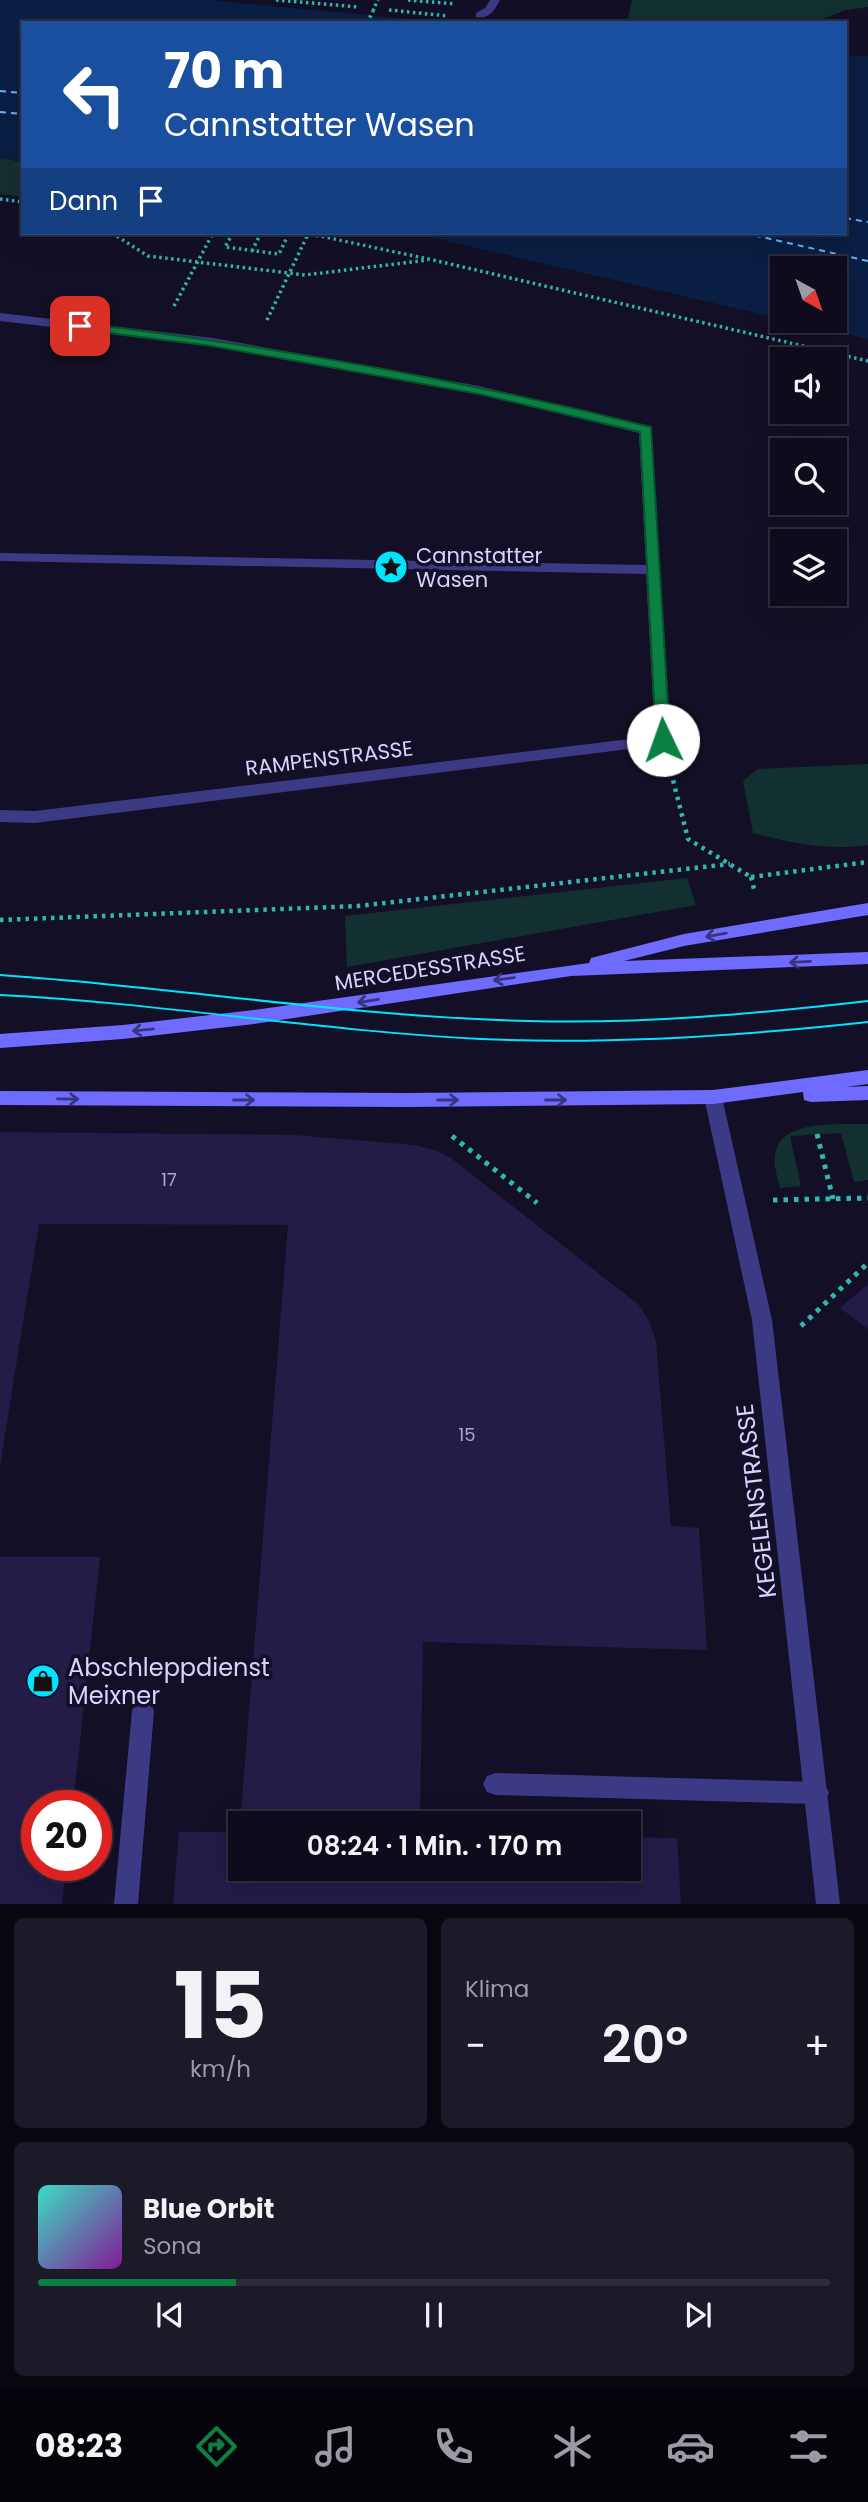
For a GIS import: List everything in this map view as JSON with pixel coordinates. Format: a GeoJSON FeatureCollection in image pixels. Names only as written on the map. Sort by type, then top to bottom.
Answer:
{"type":"FeatureCollection","features":[{"type":"Feature","properties":{"kind":"main road"},"geometry":{"type":"LineString","coordinates":[[571,970],[640,949],[868,909]]}},
{"type":"Feature","properties":{"kind":"main road","name":"MERCEDESSTRASSE"},"geometry":{"type":"LineString","coordinates":[[0,1041],[124,1032],[254,1017],[571,970],[868,958]]}},
{"type":"Feature","properties":{"kind":"main road"},"geometry":{"type":"LineString","coordinates":[[713,1097],[868,1077]]}},
{"type":"Feature","properties":{"kind":"main road"},"geometry":{"type":"LineString","coordinates":[[0,1098],[407,1100],[868,1093]]}},
{"type":"Feature","properties":{"kind":"street"},"geometry":{"type":"LineString","coordinates":[[480,15],[489,10],[495,0]]}},
{"type":"Feature","properties":{"kind":"street"},"geometry":{"type":"LineString","coordinates":[[0,317],[253,349],[479,390],[646,429],[663,740]]}},
{"type":"Feature","properties":{"kind":"street"},"geometry":{"type":"LineString","coordinates":[[0,557],[654,570]]}},
{"type":"Feature","properties":{"kind":"street","name":"RAMPENSTRASSE"},"geometry":{"type":"LineString","coordinates":[[0,816],[49,816],[663,740]]}},
{"type":"Feature","properties":{"kind":"street","name":"KEGELENSTRASSE"},"geometry":{"type":"LineString","coordinates":[[713,1097],[762,1320],[828,1903]]}},
{"type":"Feature","properties":{"kind":"street"},"geometry":{"type":"LineString","coordinates":[[126,1903],[143,1712]]}},
{"type":"Feature","properties":{"kind":"street"},"geometry":{"type":"LineString","coordinates":[[495,1784],[817,1793]]}},
{"type":"Feature","properties":{"kind":"path"},"geometry":{"type":"LineString","coordinates":[[276,0],[358,7]]}},
{"type":"Feature","properties":{"kind":"path"},"geometry":{"type":"LineString","coordinates":[[368,21],[378,0]]}},
{"type":"Feature","properties":{"kind":"path"},"geometry":{"type":"LineString","coordinates":[[408,0],[446,4]]}},
{"type":"Feature","properties":{"kind":"path"},"geometry":{"type":"LineString","coordinates":[[389,10],[465,17],[480,15]]}},
{"type":"Feature","properties":{"kind":"path"},"geometry":{"type":"LineString","coordinates":[[0,199],[21,202]]}},
{"type":"Feature","properties":{"kind":"path"},"geometry":{"type":"LineString","coordinates":[[115,235],[148,256],[305,275],[433,260]]}},
{"type":"Feature","properties":{"kind":"path"},"geometry":{"type":"LineString","coordinates":[[159,336],[212,235]]}},
{"type":"Feature","properties":{"kind":"path"},"geometry":{"type":"LineString","coordinates":[[232,235],[225,247],[279,254],[290,235]]}},
{"type":"Feature","properties":{"kind":"path"},"geometry":{"type":"LineString","coordinates":[[252,251],[260,235]]}},
{"type":"Feature","properties":{"kind":"path"},"geometry":{"type":"LineString","coordinates":[[253,349],[308,235]]}},
{"type":"Feature","properties":{"kind":"path"},"geometry":{"type":"LineString","coordinates":[[313,235],[433,260],[868,361]]}},
{"type":"Feature","properties":{"kind":"path"},"geometry":{"type":"LineString","coordinates":[[663,740],[688,838],[751,877],[868,862]]}},
{"type":"Feature","properties":{"kind":"path"},"geometry":{"type":"LineString","coordinates":[[0,920],[358,906],[730,864]]}},
{"type":"Feature","properties":{"kind":"path"},"geometry":{"type":"LineString","coordinates":[[751,877],[756,897]]}},
{"type":"Feature","properties":{"kind":"path"},"geometry":{"type":"LineString","coordinates":[[407,1100],[537,1203]]}},
{"type":"Feature","properties":{"kind":"path"},"geometry":{"type":"LineString","coordinates":[[817,1135],[833,1199]]}},
{"type":"Feature","properties":{"kind":"path"},"geometry":{"type":"LineString","coordinates":[[737,1201],[868,1198]]}},
{"type":"Feature","properties":{"kind":"path"},"geometry":{"type":"LineString","coordinates":[[766,1357],[819,1312],[868,1263]]}},
{"type":"Feature","properties":{"kind":"green space"},"geometry":{"type":"Polygon","coordinates":[[[632,0],[868,0],[868,7],[846,10],[817,21],[627,21],[632,0]]]}},
{"type":"Feature","properties":{"kind":"green space"},"geometry":{"type":"Polygon","coordinates":[[[0,158],[21,162],[21,197],[0,194],[0,158]]]}},
{"type":"Feature","properties":{"kind":"green space"},"geometry":{"type":"Polygon","coordinates":[[[868,764],[868,845],[824,846],[753,833],[743,781],[758,769],[868,764]]]}},
{"type":"Feature","properties":{"kind":"green space"},"geometry":{"type":"Polygon","coordinates":[[[687,878],[696,905],[347,967],[345,916],[687,878]]]}},
{"type":"Feature","properties":{"kind":"green space"},"geometry":{"type":"Polygon","coordinates":[[[868,1124],[868,1180],[854,1182],[841,1133],[790,1136],[801,1186],[780,1188],[775,1155],[779,1143],[788,1135],[813,1126],[868,1124]]]}},
{"type":"Feature","properties":{"kind":"water"},"geometry":{"type":"Polygon","coordinates":[[[0,0],[210,0],[430,21],[21,21],[21,161],[0,158],[0,0]]]}},
{"type":"Feature","properties":{"kind":"water"},"geometry":{"type":"Polygon","coordinates":[[[847,55],[868,56],[868,339],[843,333],[847,333],[847,256],[770,256],[770,316],[421,235],[847,235],[847,55]]]}},
{"type":"Feature","properties":{"kind":"building"},"geometry":{"type":"Polygon","coordinates":[[[0,1132],[294,1135],[414,1145],[435,1150],[451,1158],[639,1305],[649,1321],[656,1341],[671,1526],[699,1528],[707,1650],[423,1642],[420,1811],[241,1811],[288,1225],[39,1224],[0,1466],[0,1132]]]}},
{"type":"Feature","properties":{"kind":"building"},"geometry":{"type":"Polygon","coordinates":[[[868,1284],[868,1329],[840,1308],[868,1284]]]}},
{"type":"Feature","properties":{"kind":"building","name":"Abschleppdienst Meixner"},"geometry":{"type":"Polygon","coordinates":[[[0,1557],[100,1557],[75,1790],[21,1790],[21,1881],[64,1881],[62,1904],[0,1904],[0,1557]]]}},
{"type":"Feature","properties":{"kind":"building"},"geometry":{"type":"Polygon","coordinates":[[[179,1832],[228,1832],[228,1881],[641,1881],[641,1837],[677,1838],[681,1904],[173,1904],[179,1832]]]}},
{"type":"Feature","properties":{"kind":"ferry route"},"geometry":{"type":"LineString","coordinates":[[0,91],[21,93]]}},
{"type":"Feature","properties":{"kind":"ferry route"},"geometry":{"type":"LineString","coordinates":[[0,112],[21,114]]}},
{"type":"Feature","properties":{"kind":"ferry route"},"geometry":{"type":"LineString","coordinates":[[847,218],[868,222]]}},
{"type":"Feature","properties":{"kind":"ferry route"},"geometry":{"type":"LineString","coordinates":[[753,235],[868,261]]}},
{"type":"Feature","properties":{"kind":"tram line"},"geometry":{"type":"LineString","coordinates":[[0,975],[396,1014],[529,1021],[698,1017],[868,1001]]}},
{"type":"Feature","properties":{"kind":"tram line"},"geometry":{"type":"LineString","coordinates":[[0,995],[120,1004],[421,1035],[529,1041],[675,1038],[868,1022]]}},
{"type":"Feature","properties":{"kind":"place","name":"Cannstatter Wasen"},"geometry":{"type":"Point","coordinates":[391,567]}},
{"type":"Feature","properties":{"kind":"place","name":"Abschleppdienst Meixner"},"geometry":{"type":"Point","coordinates":[43,1681]}},
{"type":"Feature","properties":{"kind":"route"},"geometry":{"type":"LineString","coordinates":[[80,326],[212,342],[479,390],[646,429],[663,740]]}}]}
